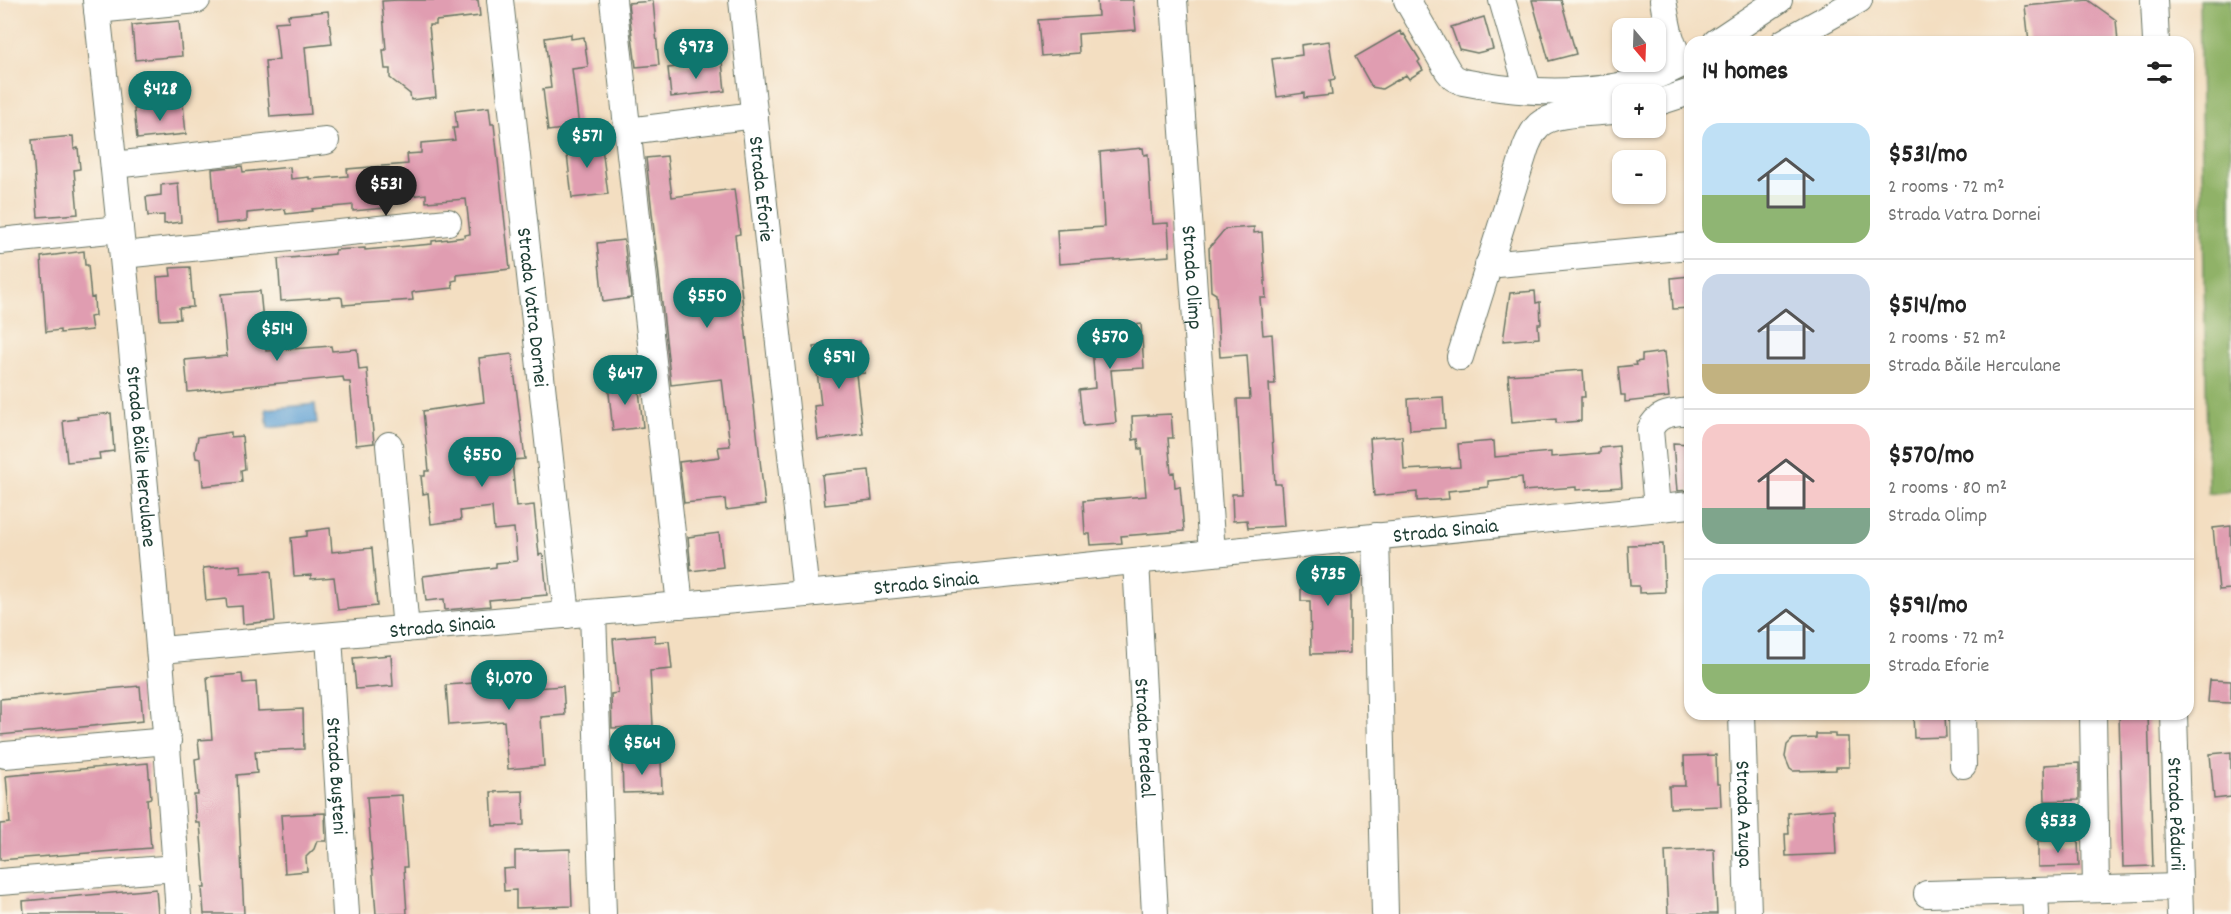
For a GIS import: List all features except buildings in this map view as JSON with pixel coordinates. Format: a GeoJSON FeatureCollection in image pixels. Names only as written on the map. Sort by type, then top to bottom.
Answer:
{"type":"FeatureCollection","features":[{"type":"Feature","properties":{"kind":"street"},"geometry":{"type":"LineString","coordinates":[[96,5],[197,0]]}},
{"type":"Feature","properties":{"kind":"street","name":"Strada Vatra Dornei"},"geometry":{"type":"LineString","coordinates":[[500,0],[567,615]]}},
{"type":"Feature","properties":{"kind":"street"},"geometry":{"type":"LineString","coordinates":[[613,0],[680,605]]}},
{"type":"Feature","properties":{"kind":"street","name":"Strada Eforie"},"geometry":{"type":"LineString","coordinates":[[742,0],[806,594]]}},
{"type":"Feature","properties":{"kind":"street","name":"Strada Olimp"},"geometry":{"type":"LineString","coordinates":[[1174,0],[1212,554]]}},
{"type":"Feature","properties":{"kind":"street"},"geometry":{"type":"LineString","coordinates":[[1407,0],[1454,78],[1473,84],[1550,91],[1609,89],[1637,83],[1684,63]]}},
{"type":"Feature","properties":{"kind":"street"},"geometry":{"type":"LineString","coordinates":[[1502,0],[1528,89]]}},
{"type":"Feature","properties":{"kind":"street"},"geometry":{"type":"LineString","coordinates":[[1663,0],[1674,52],[1684,59]]}},
{"type":"Feature","properties":{"kind":"street"},"geometry":{"type":"LineString","coordinates":[[1725,36],[1779,0]]}},
{"type":"Feature","properties":{"kind":"street"},"geometry":{"type":"LineString","coordinates":[[1795,36],[1859,0]]}},
{"type":"Feature","properties":{"kind":"street"},"geometry":{"type":"LineString","coordinates":[[2154,0],[2156,36]]}},
{"type":"Feature","properties":{"kind":"street","name":"Strada Băile Herculane"},"geometry":{"type":"LineString","coordinates":[[96,5],[114,165],[161,650],[179,914]]}},
{"type":"Feature","properties":{"kind":"street"},"geometry":{"type":"LineString","coordinates":[[1666,100],[1684,94]]}},
{"type":"Feature","properties":{"kind":"street"},"geometry":{"type":"LineString","coordinates":[[1460,357],[1526,147],[1539,124],[1557,116],[1612,111]]}},
{"type":"Feature","properties":{"kind":"street"},"geometry":{"type":"LineString","coordinates":[[628,130],[755,115]]}},
{"type":"Feature","properties":{"kind":"street"},"geometry":{"type":"LineString","coordinates":[[114,165],[326,141]]}},
{"type":"Feature","properties":{"kind":"street"},"geometry":{"type":"LineString","coordinates":[[123,255],[448,222]]}},
{"type":"Feature","properties":{"kind":"street"},"geometry":{"type":"LineString","coordinates":[[0,242],[120,229]]}},
{"type":"Feature","properties":{"kind":"street"},"geometry":{"type":"LineString","coordinates":[[1488,265],[1684,247]]}},
{"type":"Feature","properties":{"kind":"street"},"geometry":{"type":"LineString","coordinates":[[1657,508],[1650,430],[1659,417],[1668,413],[1684,412]]}},
{"type":"Feature","properties":{"kind":"street"},"geometry":{"type":"LineString","coordinates":[[389,445],[406,629]]}},
{"type":"Feature","properties":{"kind":"street","name":"Strada Sinaia"},"geometry":{"type":"LineString","coordinates":[[161,650],[806,594],[1684,506]]}},
{"type":"Feature","properties":{"kind":"street"},"geometry":{"type":"LineString","coordinates":[[1376,536],[1386,914]]}},
{"type":"Feature","properties":{"kind":"street","name":"Strada Predeal"},"geometry":{"type":"LineString","coordinates":[[1136,561],[1155,914]]}},
{"type":"Feature","properties":{"kind":"street"},"geometry":{"type":"LineString","coordinates":[[593,613],[603,914]]}},
{"type":"Feature","properties":{"kind":"street","name":"Strada Bușteni"},"geometry":{"type":"LineString","coordinates":[[329,636],[346,914]]}},
{"type":"Feature","properties":{"kind":"street","name":"Strada Azuga"},"geometry":{"type":"LineString","coordinates":[[1742,720],[1748,914]]}},
{"type":"Feature","properties":{"kind":"street"},"geometry":{"type":"LineString","coordinates":[[1962,720],[1963,765]]}},
{"type":"Feature","properties":{"kind":"street"},"geometry":{"type":"LineString","coordinates":[[2092,720],[2096,889]]}},
{"type":"Feature","properties":{"kind":"street","name":"Strada Pădurii"},"geometry":{"type":"LineString","coordinates":[[2174,720],[2180,914]]}},
{"type":"Feature","properties":{"kind":"street"},"geometry":{"type":"LineString","coordinates":[[5,755],[168,741]]}},
{"type":"Feature","properties":{"kind":"street"},"geometry":{"type":"LineString","coordinates":[[0,882],[176,868]]}},
{"type":"Feature","properties":{"kind":"street"},"geometry":{"type":"LineString","coordinates":[[1927,894],[2035,902],[2096,889],[2179,887]]}},
{"type":"Feature","properties":{"kind":"green space"},"geometry":{"type":"Polygon","coordinates":[[[2199,0],[2231,0],[2231,491],[2208,494],[2199,0]]]}},
{"type":"Feature","properties":{"kind":"water"},"geometry":{"type":"Polygon","coordinates":[[[315,404],[317,423],[268,428],[266,409],[315,404]]]}}]}
